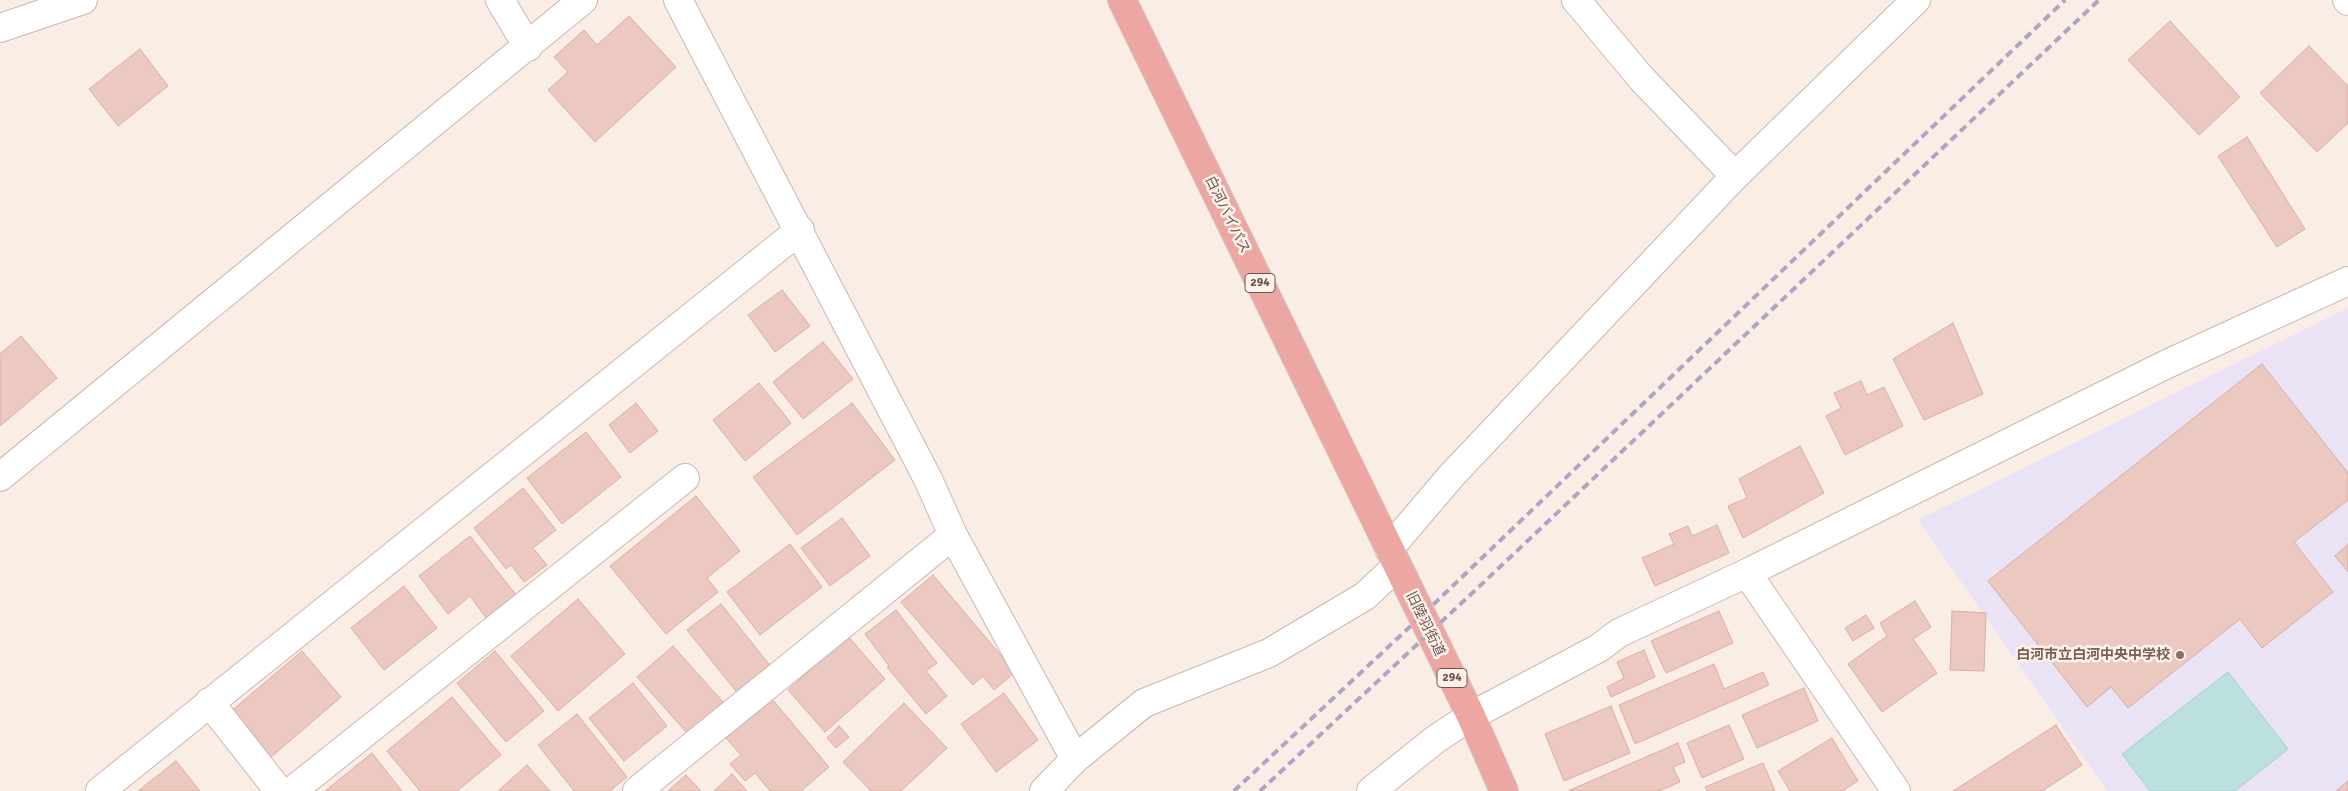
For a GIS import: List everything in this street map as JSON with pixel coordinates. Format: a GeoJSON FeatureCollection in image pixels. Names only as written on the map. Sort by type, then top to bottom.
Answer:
{"type":"FeatureCollection","features":[{"type":"Feature","properties":{"kind":"highway","name":"白河バイパス"},"geometry":{"type":"LineString","coordinates":[[1122,0],[1393,557]]}},
{"type":"Feature","properties":{"kind":"highway","name":"旧陸羽街道"},"geometry":{"type":"LineString","coordinates":[[1393,557],[1471,716],[1504,791]]}},
{"type":"Feature","properties":{"kind":"street"},"geometry":{"type":"LineString","coordinates":[[0,28],[83,0]]}},
{"type":"Feature","properties":{"kind":"street"},"geometry":{"type":"LineString","coordinates":[[500,0],[528,47]]}},
{"type":"Feature","properties":{"kind":"street"},"geometry":{"type":"LineString","coordinates":[[0,476],[528,47],[583,0]]}},
{"type":"Feature","properties":{"kind":"street"},"geometry":{"type":"LineString","coordinates":[[678,0],[800,230],[928,479],[953,535],[1075,759]]}},
{"type":"Feature","properties":{"kind":"street"},"geometry":{"type":"LineString","coordinates":[[1576,0],[1641,78],[1735,176]]}},
{"type":"Feature","properties":{"kind":"street"},"geometry":{"type":"LineString","coordinates":[[1044,791],[1075,759],[1144,703],[1269,653],[1365,596],[1452,475],[1735,176],[1916,0]]}},
{"type":"Feature","properties":{"kind":"street"},"geometry":{"type":"LineString","coordinates":[[100,791],[800,230]]}},
{"type":"Feature","properties":{"kind":"street"},"geometry":{"type":"LineString","coordinates":[[1371,791],[1436,739],[1471,716],[1599,648],[1619,633],[1747,573],[2167,364],[2348,281]]}},
{"type":"Feature","properties":{"kind":"street"},"geometry":{"type":"LineString","coordinates":[[292,791],[685,478]]}},
{"type":"Feature","properties":{"kind":"street"},"geometry":{"type":"LineString","coordinates":[[637,791],[953,535]]}},
{"type":"Feature","properties":{"kind":"street"},"geometry":{"type":"LineString","coordinates":[[1747,573],[1896,791]]}},
{"type":"Feature","properties":{"kind":"street"},"geometry":{"type":"LineString","coordinates":[[209,702],[279,791]]}},
{"type":"Feature","properties":{"kind":"shaded area","name":"白河市立白河中央中学校"},"geometry":{"type":"Polygon","coordinates":[[[2348,308],[2348,791],[2107,791],[1918,520],[2348,308]]]}},
{"type":"Feature","properties":{"kind":"water"},"geometry":{"type":"Polygon","coordinates":[[[2228,672],[2288,749],[2235,791],[2150,791],[2122,754],[2228,672]]]}},
{"type":"Feature","properties":{"kind":"building"},"geometry":{"type":"Polygon","coordinates":[[[629,16],[676,67],[595,142],[548,90],[568,72],[554,57],[584,30],[597,45],[629,16]]]}},
{"type":"Feature","properties":{"kind":"building"},"geometry":{"type":"Polygon","coordinates":[[[2170,21],[2240,97],[2199,135],[2128,60],[2170,21]]]}},
{"type":"Feature","properties":{"kind":"building"},"geometry":{"type":"Polygon","coordinates":[[[2309,46],[2348,86],[2348,123],[2317,152],[2260,93],[2309,46]]]}},
{"type":"Feature","properties":{"kind":"building"},"geometry":{"type":"Polygon","coordinates":[[[140,49],[168,86],[118,126],[89,89],[140,49]]]}},
{"type":"Feature","properties":{"kind":"building"},"geometry":{"type":"Polygon","coordinates":[[[2247,137],[2305,229],[2277,247],[2218,156],[2247,137]]]}},
{"type":"Feature","properties":{"kind":"building"},"geometry":{"type":"Polygon","coordinates":[[[782,290],[810,326],[775,352],[748,315],[782,290]]]}},
{"type":"Feature","properties":{"kind":"building"},"geometry":{"type":"Polygon","coordinates":[[[1953,323],[1983,394],[1924,420],[1893,359],[1953,323]]]}},
{"type":"Feature","properties":{"kind":"building"},"geometry":{"type":"Polygon","coordinates":[[[21,336],[57,378],[0,426],[0,354],[21,336]]]}},
{"type":"Feature","properties":{"kind":"building"},"geometry":{"type":"Polygon","coordinates":[[[823,342],[853,379],[803,419],[773,382],[823,342]]]}},
{"type":"Feature","properties":{"kind":"building"},"geometry":{"type":"Polygon","coordinates":[[[2262,364],[2348,473],[2348,500],[2294,542],[2333,592],[2262,648],[2240,619],[2128,708],[2111,687],[2087,707],[1988,581],[2262,364]]]}},
{"type":"Feature","properties":{"kind":"building"},"geometry":{"type":"Polygon","coordinates":[[[1861,381],[1867,395],[1884,387],[1903,426],[1845,455],[1826,416],[1841,408],[1834,393],[1861,381]]]}},
{"type":"Feature","properties":{"kind":"building"},"geometry":{"type":"Polygon","coordinates":[[[759,383],[791,423],[745,461],[713,420],[759,383]]]}},
{"type":"Feature","properties":{"kind":"building"},"geometry":{"type":"Polygon","coordinates":[[[636,403],[658,431],[630,453],[609,425],[636,403]]]}},
{"type":"Feature","properties":{"kind":"building"},"geometry":{"type":"Polygon","coordinates":[[[852,403],[895,460],[797,535],[753,477],[852,403]]]}},
{"type":"Feature","properties":{"kind":"building"},"geometry":{"type":"Polygon","coordinates":[[[586,432],[621,477],[562,524],[527,478],[586,432]]]}},
{"type":"Feature","properties":{"kind":"building"},"geometry":{"type":"Polygon","coordinates":[[[1800,446],[1824,493],[1743,538],[1728,506],[1747,498],[1739,479],[1800,446]]]}},
{"type":"Feature","properties":{"kind":"building"},"geometry":{"type":"Polygon","coordinates":[[[523,488],[556,530],[533,548],[547,565],[524,582],[511,565],[506,569],[474,528],[523,488]]]}},
{"type":"Feature","properties":{"kind":"building"},"geometry":{"type":"Polygon","coordinates":[[[696,496],[740,551],[707,578],[718,592],[666,634],[610,566],[696,496]]]}},
{"type":"Feature","properties":{"kind":"building"},"geometry":{"type":"Polygon","coordinates":[[[842,518],[870,556],[830,586],[801,548],[842,518]]]}},
{"type":"Feature","properties":{"kind":"building"},"geometry":{"type":"Polygon","coordinates":[[[1717,525],[1729,553],[1655,586],[1642,558],[1674,544],[1669,534],[1688,526],[1692,536],[1717,525]]]}},
{"type":"Feature","properties":{"kind":"building"},"geometry":{"type":"Polygon","coordinates":[[[470,536],[520,600],[490,623],[470,596],[448,614],[419,576],[470,536]]]}},
{"type":"Feature","properties":{"kind":"building"},"geometry":{"type":"Polygon","coordinates":[[[790,544],[822,587],[760,635],[727,592],[790,544]]]}},
{"type":"Feature","properties":{"kind":"building"},"geometry":{"type":"Polygon","coordinates":[[[2348,544],[2348,572],[2335,556],[2348,544]]]}},
{"type":"Feature","properties":{"kind":"building"},"geometry":{"type":"Polygon","coordinates":[[[933,575],[1015,672],[994,690],[983,676],[973,685],[901,602],[933,575]]]}},
{"type":"Feature","properties":{"kind":"building"},"geometry":{"type":"Polygon","coordinates":[[[404,586],[437,628],[384,670],[351,628],[404,586]]]}},
{"type":"Feature","properties":{"kind":"building"},"geometry":{"type":"Polygon","coordinates":[[[578,599],[625,654],[558,711],[511,656],[578,599]]]}},
{"type":"Feature","properties":{"kind":"building"},"geometry":{"type":"Polygon","coordinates":[[[1915,601],[1931,627],[1913,639],[1937,673],[1882,712],[1848,664],[1887,636],[1880,623],[1915,601]]]}},
{"type":"Feature","properties":{"kind":"building"},"geometry":{"type":"Polygon","coordinates":[[[721,604],[772,668],[739,695],[687,630],[721,604]]]}},
{"type":"Feature","properties":{"kind":"building"},"geometry":{"type":"Polygon","coordinates":[[[896,610],[937,663],[926,671],[947,696],[926,714],[887,667],[889,666],[865,634],[896,610]]]}},
{"type":"Feature","properties":{"kind":"building"},"geometry":{"type":"Polygon","coordinates":[[[1719,611],[1733,643],[1666,673],[1651,641],[1719,611]]]}},
{"type":"Feature","properties":{"kind":"building"},"geometry":{"type":"Polygon","coordinates":[[[1952,611],[1986,613],[1984,671],[1950,670],[1952,611]]]}},
{"type":"Feature","properties":{"kind":"building"},"geometry":{"type":"Polygon","coordinates":[[[1866,615],[1874,628],[1853,641],[1845,628],[1866,615]]]}},
{"type":"Feature","properties":{"kind":"building"},"geometry":{"type":"Polygon","coordinates":[[[848,636],[885,679],[825,732],[788,690],[848,636]]]}},
{"type":"Feature","properties":{"kind":"building"},"geometry":{"type":"Polygon","coordinates":[[[673,646],[723,702],[688,734],[637,677],[673,646]]]}},
{"type":"Feature","properties":{"kind":"building"},"geometry":{"type":"Polygon","coordinates":[[[1644,650],[1655,677],[1611,697],[1607,687],[1624,678],[1617,662],[1644,650]]]}},
{"type":"Feature","properties":{"kind":"building"},"geometry":{"type":"Polygon","coordinates":[[[302,651],[341,697],[270,758],[230,712],[302,651]]]}},
{"type":"Feature","properties":{"kind":"building"},"geometry":{"type":"Polygon","coordinates":[[[495,651],[544,711],[506,742],[457,683],[495,651]]]}},
{"type":"Feature","properties":{"kind":"building"},"geometry":{"type":"Polygon","coordinates":[[[1714,664],[1724,689],[1763,672],[1769,685],[1635,744],[1619,705],[1714,664]]]}},
{"type":"Feature","properties":{"kind":"building"},"geometry":{"type":"Polygon","coordinates":[[[633,683],[667,726],[624,761],[589,718],[633,683]]]}},
{"type":"Feature","properties":{"kind":"building"},"geometry":{"type":"Polygon","coordinates":[[[1804,688],[1818,721],[1757,748],[1742,715],[1804,688]]]}},
{"type":"Feature","properties":{"kind":"building"},"geometry":{"type":"Polygon","coordinates":[[[1004,693],[1038,740],[996,772],[961,724],[1004,693]]]}},
{"type":"Feature","properties":{"kind":"building"},"geometry":{"type":"Polygon","coordinates":[[[452,697],[501,755],[457,791],[420,791],[387,751],[452,697]]]}},
{"type":"Feature","properties":{"kind":"building"},"geometry":{"type":"Polygon","coordinates":[[[772,699],[829,767],[801,791],[770,791],[755,773],[745,781],[730,764],[741,755],[726,738],[772,699]]]}},
{"type":"Feature","properties":{"kind":"building"},"geometry":{"type":"Polygon","coordinates":[[[904,703],[947,748],[901,791],[871,791],[843,762],[904,703]]]}},
{"type":"Feature","properties":{"kind":"building"},"geometry":{"type":"Polygon","coordinates":[[[1611,706],[1630,753],[1564,781],[1545,734],[1611,706]]]}},
{"type":"Feature","properties":{"kind":"building"},"geometry":{"type":"Polygon","coordinates":[[[577,714],[627,777],[610,791],[574,791],[538,745],[577,714]]]}},
{"type":"Feature","properties":{"kind":"building"},"geometry":{"type":"Polygon","coordinates":[[[1729,725],[1744,759],[1702,778],[1687,743],[1729,725]]]}},
{"type":"Feature","properties":{"kind":"building"},"geometry":{"type":"Polygon","coordinates":[[[2056,725],[2082,765],[2042,791],[1953,791],[2056,725]]]}},
{"type":"Feature","properties":{"kind":"building"},"geometry":{"type":"Polygon","coordinates":[[[839,726],[849,737],[836,748],[827,738],[839,726]]]}},
{"type":"Feature","properties":{"kind":"building"},"geometry":{"type":"Polygon","coordinates":[[[1832,738],[1858,781],[1842,791],[1790,791],[1778,771],[1832,738]]]}},
{"type":"Feature","properties":{"kind":"building"},"geometry":{"type":"Polygon","coordinates":[[[1678,743],[1685,762],[1673,767],[1680,782],[1659,791],[1568,791],[1678,743]]]}},
{"type":"Feature","properties":{"kind":"building"},"geometry":{"type":"Polygon","coordinates":[[[372,753],[402,791],[325,791],[372,753]]]}},
{"type":"Feature","properties":{"kind":"building"},"geometry":{"type":"Polygon","coordinates":[[[176,761],[200,791],[138,791],[176,761]]]}},
{"type":"Feature","properties":{"kind":"building"},"geometry":{"type":"Polygon","coordinates":[[[1763,763],[1775,791],[1707,791],[1705,787],[1763,763]]]}},
{"type":"Feature","properties":{"kind":"building"},"geometry":{"type":"Polygon","coordinates":[[[527,765],[550,791],[498,791],[527,765]]]}},
{"type":"Feature","properties":{"kind":"building"},"geometry":{"type":"Polygon","coordinates":[[[732,774],[747,791],[714,791],[732,774]]]}},
{"type":"Feature","properties":{"kind":"building"},"geometry":{"type":"Polygon","coordinates":[[[686,775],[701,791],[668,791],[686,775]]]}},
{"type":"Feature","properties":{"kind":"building"},"geometry":{"type":"Polygon","coordinates":[[[2348,781],[2348,791],[2336,791],[2348,781]]]}},
{"type":"Feature","properties":{"kind":"railway"},"geometry":{"type":"LineString","coordinates":[[1234,791],[1415,622],[2065,0]]}},
{"type":"Feature","properties":{"kind":"railway"},"geometry":{"type":"LineString","coordinates":[[1260,791],[1483,583],[2099,0]]}},
{"type":"Feature","properties":{"kind":"place","name":"白河市立白河中央中学校"},"geometry":{"type":"Point","coordinates":[2180,655]}}]}
